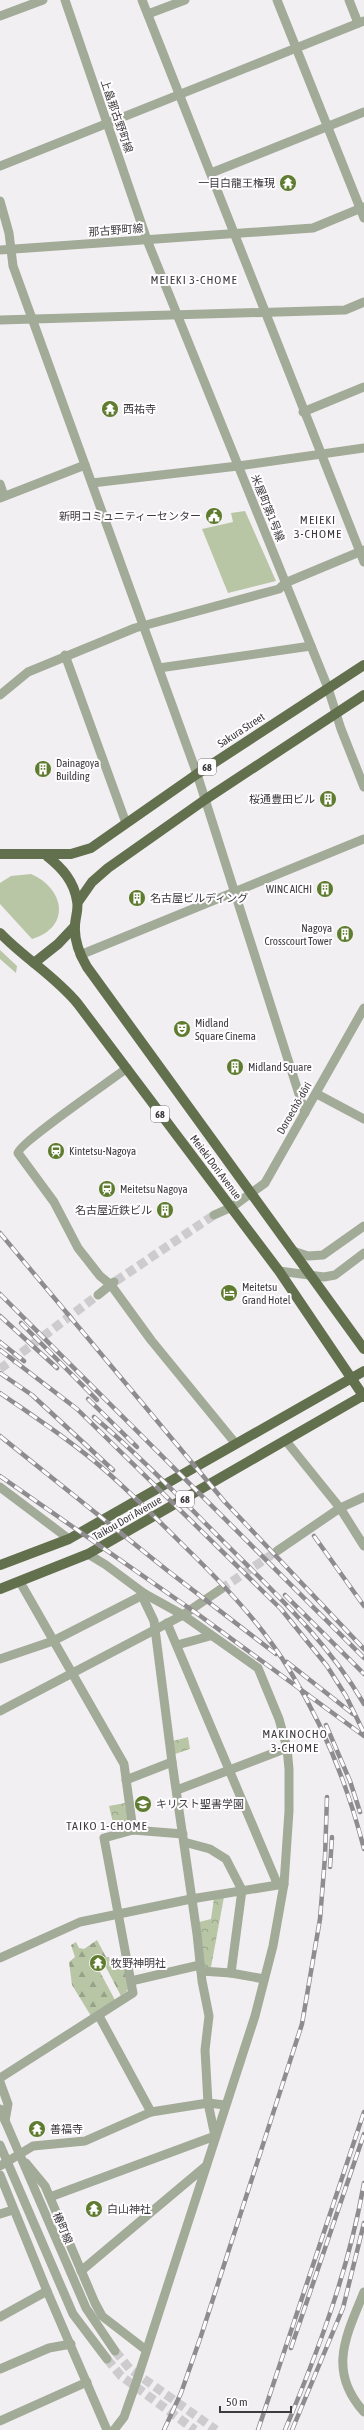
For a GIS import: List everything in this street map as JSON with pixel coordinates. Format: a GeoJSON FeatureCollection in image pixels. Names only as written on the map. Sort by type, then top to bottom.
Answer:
{"type":"FeatureCollection","features":[{"type":"Feature","properties":{"kind":"main road","name":"Sakura Street"},"geometry":{"type":"LineString","coordinates":[[47,856],[82,852],[197,774],[364,665]]}},
{"type":"Feature","properties":{"kind":"main road","name":"68"},"geometry":{"type":"LineString","coordinates":[[78,902],[99,874],[206,799],[364,695]]}},
{"type":"Feature","properties":{"kind":"main road","name":"68"},"geometry":{"type":"LineString","coordinates":[[0,854],[47,856],[67,874],[78,902],[75,926]]}},
{"type":"Feature","properties":{"kind":"main road","name":"Meieki Dori Avenue"},"geometry":{"type":"LineString","coordinates":[[75,926],[80,955],[251,1195],[364,1349]]}},
{"type":"Feature","properties":{"kind":"main road"},"geometry":{"type":"LineString","coordinates":[[34,963],[58,944],[75,926]]}},
{"type":"Feature","properties":{"kind":"main road","name":"68"},"geometry":{"type":"LineString","coordinates":[[0,933],[34,963]]}},
{"type":"Feature","properties":{"kind":"main road","name":"Meieki Dori Avenue"},"geometry":{"type":"LineString","coordinates":[[34,963],[62,984],[127,1068],[279,1271],[353,1377],[364,1396]]}},
{"type":"Feature","properties":{"kind":"main road","name":"Taikou Dori Avenue"},"geometry":{"type":"LineString","coordinates":[[0,1565],[69,1540],[364,1370]]}},
{"type":"Feature","properties":{"kind":"main road","name":"Taikou Dori Avenue"},"geometry":{"type":"LineString","coordinates":[[0,1589],[88,1554],[364,1396]]}},
{"type":"Feature","properties":{"kind":"street"},"geometry":{"type":"LineString","coordinates":[[0,16],[43,0]]}},
{"type":"Feature","properties":{"kind":"street","name":"上畠那古野町線"},"geometry":{"type":"LineString","coordinates":[[65,0],[147,240]]}},
{"type":"Feature","properties":{"kind":"street"},"geometry":{"type":"LineString","coordinates":[[142,0],[266,313],[303,412],[362,551],[364,562]]}},
{"type":"Feature","properties":{"kind":"street"},"geometry":{"type":"LineString","coordinates":[[148,14],[185,0]]}},
{"type":"Feature","properties":{"kind":"street"},"geometry":{"type":"LineString","coordinates":[[277,0],[362,208],[364,218]]}},
{"type":"Feature","properties":{"kind":"street"},"geometry":{"type":"LineString","coordinates":[[0,166],[361,22],[349,0]]}},
{"type":"Feature","properties":{"kind":"street"},"geometry":{"type":"LineString","coordinates":[[211,173],[364,112]]}},
{"type":"Feature","properties":{"kind":"street"},"geometry":{"type":"LineString","coordinates":[[0,201],[4,234],[11,250],[13,266],[206,799],[305,1113]]}},
{"type":"Feature","properties":{"kind":"street","name":"那古野町線"},"geometry":{"type":"LineString","coordinates":[[0,250],[313,228],[362,208]]}},
{"type":"Feature","properties":{"kind":"street"},"geometry":{"type":"LineString","coordinates":[[4,234],[0,250],[13,266]]}},
{"type":"Feature","properties":{"kind":"street","name":"米屋町第1号線"},"geometry":{"type":"LineString","coordinates":[[147,240],[328,688],[337,712],[341,729],[364,787]]}},
{"type":"Feature","properties":{"kind":"street"},"geometry":{"type":"LineString","coordinates":[[0,320],[345,310],[364,302]]}},
{"type":"Feature","properties":{"kind":"street"},"geometry":{"type":"LineString","coordinates":[[303,412],[364,387]]}},
{"type":"Feature","properties":{"kind":"street"},"geometry":{"type":"LineString","coordinates":[[92,483],[238,466],[320,453],[364,448]]}},
{"type":"Feature","properties":{"kind":"street"},"geometry":{"type":"LineString","coordinates":[[0,484],[2,497],[85,465]]}},
{"type":"Feature","properties":{"kind":"street"},"geometry":{"type":"LineString","coordinates":[[0,695],[28,672],[65,655],[144,625],[279,589],[285,583],[362,551]]}},
{"type":"Feature","properties":{"kind":"street"},"geometry":{"type":"LineString","coordinates":[[159,668],[311,646]]}},
{"type":"Feature","properties":{"kind":"street"},"geometry":{"type":"LineString","coordinates":[[65,655],[126,823]]}},
{"type":"Feature","properties":{"kind":"street"},"geometry":{"type":"LineString","coordinates":[[80,955],[364,839]]}},
{"type":"Feature","properties":{"kind":"street","name":"Doroechō-dōri"},"geometry":{"type":"LineString","coordinates":[[214,1215],[232,1208],[265,1183],[364,1008]]}},
{"type":"Feature","properties":{"kind":"street"},"geometry":{"type":"LineString","coordinates":[[127,1068],[20,1147],[18,1153],[54,1202],[78,1248],[100,1276],[113,1283],[151,1340],[236,1444]]}},
{"type":"Feature","properties":{"kind":"street"},"geometry":{"type":"LineString","coordinates":[[316,1094],[364,1119]]}},
{"type":"Feature","properties":{"kind":"street"},"geometry":{"type":"LineString","coordinates":[[293,1251],[308,1256],[323,1255],[364,1226]]}},
{"type":"Feature","properties":{"kind":"street"},"geometry":{"type":"LineString","coordinates":[[279,1271],[312,1277],[335,1275],[364,1253]]}},
{"type":"Feature","properties":{"kind":"street"},"geometry":{"type":"LineString","coordinates":[[98,1295],[113,1283]]}},
{"type":"Feature","properties":{"kind":"street"},"geometry":{"type":"LineString","coordinates":[[286,1441],[340,1508],[364,1546]]}},
{"type":"Feature","properties":{"kind":"street"},"geometry":{"type":"LineString","coordinates":[[0,1487],[69,1540]]}},
{"type":"Feature","properties":{"kind":"street"},"geometry":{"type":"LineString","coordinates":[[277,1551],[340,1508],[364,1496]]}},
{"type":"Feature","properties":{"kind":"street"},"geometry":{"type":"LineString","coordinates":[[88,1554],[106,1565],[145,1594],[183,1615],[210,1636],[258,1668],[279,1719],[286,1748],[289,1811],[281,1884],[264,1979],[255,2016],[215,2136],[208,2165],[124,2417],[114,2430]]}},
{"type":"Feature","properties":{"kind":"street"},"geometry":{"type":"LineString","coordinates":[[20,1582],[124,1764],[133,1830]]}},
{"type":"Feature","properties":{"kind":"street"},"geometry":{"type":"LineString","coordinates":[[0,1711],[183,1615],[221,1589]]}},
{"type":"Feature","properties":{"kind":"street"},"geometry":{"type":"LineString","coordinates":[[145,1594],[144,1600],[154,1621],[191,1899],[209,2016],[205,2050],[208,2103],[215,2136]]}},
{"type":"Feature","properties":{"kind":"street"},"geometry":{"type":"LineString","coordinates":[[0,1659],[52,1640],[145,1594]]}},
{"type":"Feature","properties":{"kind":"street"},"geometry":{"type":"LineString","coordinates":[[167,1623],[230,1771],[281,1884]]}},
{"type":"Feature","properties":{"kind":"street"},"geometry":{"type":"LineString","coordinates":[[177,1645],[210,1636]]}},
{"type":"Feature","properties":{"kind":"street"},"geometry":{"type":"LineString","coordinates":[[177,1790],[230,1771],[286,1748]]}},
{"type":"Feature","properties":{"kind":"street"},"geometry":{"type":"LineString","coordinates":[[126,1780],[172,1762]]}},
{"type":"Feature","properties":{"kind":"street"},"geometry":{"type":"LineString","coordinates":[[0,2078],[133,1993],[104,1838],[133,1830],[184,1838],[210,1849],[226,1859],[242,1890],[231,1973]]}},
{"type":"Feature","properties":{"kind":"street"},"geometry":{"type":"LineString","coordinates":[[0,1958],[80,1922],[191,1899],[281,1884]]}},
{"type":"Feature","properties":{"kind":"street"},"geometry":{"type":"LineString","coordinates":[[131,1981],[201,1968],[264,1979]]}},
{"type":"Feature","properties":{"kind":"street"},"geometry":{"type":"LineString","coordinates":[[99,2016],[151,2112]]}},
{"type":"Feature","properties":{"kind":"street"},"geometry":{"type":"LineString","coordinates":[[0,2082],[8,2104],[5,2123]]}},
{"type":"Feature","properties":{"kind":"street"},"geometry":{"type":"LineString","coordinates":[[3,2164],[33,2146],[85,2141],[151,2112],[208,2103],[225,2105]]}},
{"type":"Feature","properties":{"kind":"street","name":"椿町線"},"geometry":{"type":"LineString","coordinates":[[0,2109],[86,2308],[115,2351]]}},
{"type":"Feature","properties":{"kind":"street"},"geometry":{"type":"LineString","coordinates":[[50,2197],[215,2136]]}},
{"type":"Feature","properties":{"kind":"street"},"geometry":{"type":"LineString","coordinates":[[0,2145],[3,2164],[3,2185]]}},
{"type":"Feature","properties":{"kind":"street"},"geometry":{"type":"LineString","coordinates":[[19,2154],[45,2186],[81,2272],[102,2316],[146,2350]]}},
{"type":"Feature","properties":{"kind":"street"},"geometry":{"type":"LineString","coordinates":[[3,2164],[73,2314],[107,2359]]}},
{"type":"Feature","properties":{"kind":"street"},"geometry":{"type":"LineString","coordinates":[[81,2272],[208,2165]]}},
{"type":"Feature","properties":{"kind":"street"},"geometry":{"type":"LineString","coordinates":[[0,2175],[13,2210],[107,2430]]}},
{"type":"Feature","properties":{"kind":"street"},"geometry":{"type":"LineString","coordinates":[[0,2214],[13,2210]]}},
{"type":"Feature","properties":{"kind":"street"},"geometry":{"type":"LineString","coordinates":[[0,2317],[47,2291]]}},
{"type":"Feature","properties":{"kind":"street"},"geometry":{"type":"LineString","coordinates":[[364,2292],[342,2352],[346,2382],[352,2397],[364,2412]]}},
{"type":"Feature","properties":{"kind":"street"},"geometry":{"type":"LineString","coordinates":[[0,2368],[49,2348],[71,2344]]}},
{"type":"Feature","properties":{"kind":"street"},"geometry":{"type":"LineString","coordinates":[[0,2421],[87,2382]]}},
{"type":"Feature","properties":{"kind":"green space"},"geometry":{"type":"Polygon","coordinates":[[[245,511],[276,581],[228,593],[202,529],[233,522],[231,513],[245,511]]]}},
{"type":"Feature","properties":{"kind":"green space"},"geometry":{"type":"Polygon","coordinates":[[[31,874],[51,889],[57,898],[59,908],[58,917],[53,926],[45,933],[32,939],[0,904],[0,883],[11,876],[31,874]]]}},
{"type":"Feature","properties":{"kind":"green space"},"geometry":{"type":"Polygon","coordinates":[[[0,950],[17,966],[16,973],[0,959],[0,950]]]}},
{"type":"Feature","properties":{"kind":"green space"},"geometry":{"type":"Polygon","coordinates":[[[188,1737],[190,1749],[175,1754],[173,1741],[188,1737]]]}},
{"type":"Feature","properties":{"kind":"green space"},"geometry":{"type":"Polygon","coordinates":[[[125,1803],[128,1824],[125,1828],[115,1831],[109,1806],[125,1803]]]}},
{"type":"Feature","properties":{"kind":"green space"},"geometry":{"type":"Polygon","coordinates":[[[224,1897],[211,1967],[204,1968],[199,1922],[211,1919],[214,1898],[224,1897]]]}},
{"type":"Feature","properties":{"kind":"green space"},"geometry":{"type":"Polygon","coordinates":[[[97,1940],[106,1957],[109,1957],[114,1970],[124,1966],[129,1989],[121,1996],[100,1956],[91,1959],[95,1971],[100,1972],[115,2000],[91,2016],[72,1985],[69,1962],[75,1957],[71,1945],[76,1942],[79,1948],[84,1949],[97,1940]]]}},
{"type":"Feature","properties":{"kind":"tunnel"},"geometry":{"type":"LineString","coordinates":[[116,1281],[214,1215]]}},
{"type":"Feature","properties":{"kind":"tunnel"},"geometry":{"type":"LineString","coordinates":[[0,1369],[98,1295]]}},
{"type":"Feature","properties":{"kind":"tunnel"},"geometry":{"type":"LineString","coordinates":[[221,1589],[277,1551]]}},
{"type":"Feature","properties":{"kind":"tunnel"},"geometry":{"type":"LineString","coordinates":[[115,2351],[130,2369],[216,2430]]}},
{"type":"Feature","properties":{"kind":"tunnel"},"geometry":{"type":"LineString","coordinates":[[107,2359],[121,2376],[195,2430]]}},
{"type":"Feature","properties":{"kind":"railway"},"geometry":{"type":"LineString","coordinates":[[0,1233],[224,1501],[364,1649]]}},
{"type":"Feature","properties":{"kind":"railway"},"geometry":{"type":"LineString","coordinates":[[0,1294],[364,1658]]}},
{"type":"Feature","properties":{"kind":"railway"},"geometry":{"type":"LineString","coordinates":[[0,1316],[57,1368]]}},
{"type":"Feature","properties":{"kind":"railway"},"geometry":{"type":"LineString","coordinates":[[21,1323],[97,1400]]}},
{"type":"Feature","properties":{"kind":"railway"},"geometry":{"type":"LineString","coordinates":[[0,1342],[24,1361]]}},
{"type":"Feature","properties":{"kind":"railway"},"geometry":{"type":"LineString","coordinates":[[0,1350],[77,1409],[281,1609],[327,1666],[346,1696],[364,1733]]}},
{"type":"Feature","properties":{"kind":"railway"},"geometry":{"type":"LineString","coordinates":[[0,1373],[32,1395],[113,1470]]}},
{"type":"Feature","properties":{"kind":"railway"},"geometry":{"type":"LineString","coordinates":[[0,1393],[41,1421],[107,1472],[213,1574],[254,1620],[279,1653],[314,1713],[343,1779],[364,1849]]}},
{"type":"Feature","properties":{"kind":"railway"},"geometry":{"type":"LineString","coordinates":[[88,1399],[137,1447]]}},
{"type":"Feature","properties":{"kind":"railway"},"geometry":{"type":"LineString","coordinates":[[94,1417],[161,1478],[300,1619],[350,1681],[364,1704]]}},
{"type":"Feature","properties":{"kind":"railway"},"geometry":{"type":"LineString","coordinates":[[0,1436],[168,1571],[276,1654]]}},
{"type":"Feature","properties":{"kind":"railway"},"geometry":{"type":"LineString","coordinates":[[0,1476],[199,1615],[364,1736]]}},
{"type":"Feature","properties":{"kind":"railway"},"geometry":{"type":"LineString","coordinates":[[314,1536],[364,1606]]}},
{"type":"Feature","properties":{"kind":"railway"},"geometry":{"type":"LineString","coordinates":[[285,1595],[364,1674]]}},
{"type":"Feature","properties":{"kind":"railway"},"geometry":{"type":"LineString","coordinates":[[287,1662],[353,1714]]}},
{"type":"Feature","properties":{"kind":"railway"},"geometry":{"type":"LineString","coordinates":[[326,1725],[350,1781],[360,1812]]}},
{"type":"Feature","properties":{"kind":"railway"},"geometry":{"type":"LineString","coordinates":[[164,2430],[181,2393],[201,2336],[302,2024],[320,1919],[325,1857],[327,1797]]}},
{"type":"Feature","properties":{"kind":"railway"},"geometry":{"type":"LineString","coordinates":[[330,1867],[332,1837]]}},
{"type":"Feature","properties":{"kind":"railway"},"geometry":{"type":"LineString","coordinates":[[258,2430],[364,2112]]}},
{"type":"Feature","properties":{"kind":"railway"},"geometry":{"type":"LineString","coordinates":[[291,2348],[364,2134]]}},
{"type":"Feature","properties":{"kind":"railway"},"geometry":{"type":"LineString","coordinates":[[285,2430],[310,2369],[332,2308],[358,2215],[364,2183]]}},
{"type":"Feature","properties":{"kind":"railway"},"geometry":{"type":"LineString","coordinates":[[292,2430],[343,2308],[364,2223]]}},
{"type":"Feature","properties":{"kind":"place","name":"一目白龍王権現"},"geometry":{"type":"Point","coordinates":[288,183]}},
{"type":"Feature","properties":{"kind":"place","name":"西祐寺"},"geometry":{"type":"Point","coordinates":[110,409]}},
{"type":"Feature","properties":{"kind":"place","name":"新明コミュニティーセンター"},"geometry":{"type":"Point","coordinates":[214,516]}},
{"type":"Feature","properties":{"kind":"place","name":"Dainagoya Building"},"geometry":{"type":"Point","coordinates":[43,769]}},
{"type":"Feature","properties":{"kind":"place","name":"桜通豊田ビル"},"geometry":{"type":"Point","coordinates":[328,799]}},
{"type":"Feature","properties":{"kind":"place","name":"WINC AICHI"},"geometry":{"type":"Point","coordinates":[325,889]}},
{"type":"Feature","properties":{"kind":"place","name":"名古屋ビルディング"},"geometry":{"type":"Point","coordinates":[137,898]}},
{"type":"Feature","properties":{"kind":"place","name":"Nagoya Crosscourt Tower"},"geometry":{"type":"Point","coordinates":[345,934]}},
{"type":"Feature","properties":{"kind":"place","name":"Midland Square Cinema"},"geometry":{"type":"Point","coordinates":[182,1029]}},
{"type":"Feature","properties":{"kind":"place","name":"Midland Square"},"geometry":{"type":"Point","coordinates":[235,1067]}},
{"type":"Feature","properties":{"kind":"place","name":"Kintetsu-Nagoya"},"geometry":{"type":"Point","coordinates":[56,1151]}},
{"type":"Feature","properties":{"kind":"place","name":"Meitetsu Nagoya"},"geometry":{"type":"Point","coordinates":[107,1189]}},
{"type":"Feature","properties":{"kind":"place","name":"名古屋近鉄ビル"},"geometry":{"type":"Point","coordinates":[165,1210]}},
{"type":"Feature","properties":{"kind":"place","name":"Meitetsu Grand Hotel"},"geometry":{"type":"Point","coordinates":[229,1293]}},
{"type":"Feature","properties":{"kind":"place","name":"キリスト聖書学園"},"geometry":{"type":"Point","coordinates":[143,1804]}},
{"type":"Feature","properties":{"kind":"place","name":"牧野神明社"},"geometry":{"type":"Point","coordinates":[98,1963]}},
{"type":"Feature","properties":{"kind":"place","name":"善福寺"},"geometry":{"type":"Point","coordinates":[37,2129]}},
{"type":"Feature","properties":{"kind":"place","name":"白山神社"},"geometry":{"type":"Point","coordinates":[94,2209]}},
{"type":"Feature","properties":{"kind":"district","name":"MEIEKI 3-CHOME"},"geometry":{"type":"Point","coordinates":[194,280]}},
{"type":"Feature","properties":{"kind":"district","name":"MEIEKI 3-CHOME"},"geometry":{"type":"Point","coordinates":[318,527]}},
{"type":"Feature","properties":{"kind":"district","name":"MAKINOCHO 3-CHOME"},"geometry":{"type":"Point","coordinates":[295,1741]}},
{"type":"Feature","properties":{"kind":"district","name":"TAIKO 1-CHOME"},"geometry":{"type":"Point","coordinates":[107,1826]}}]}
